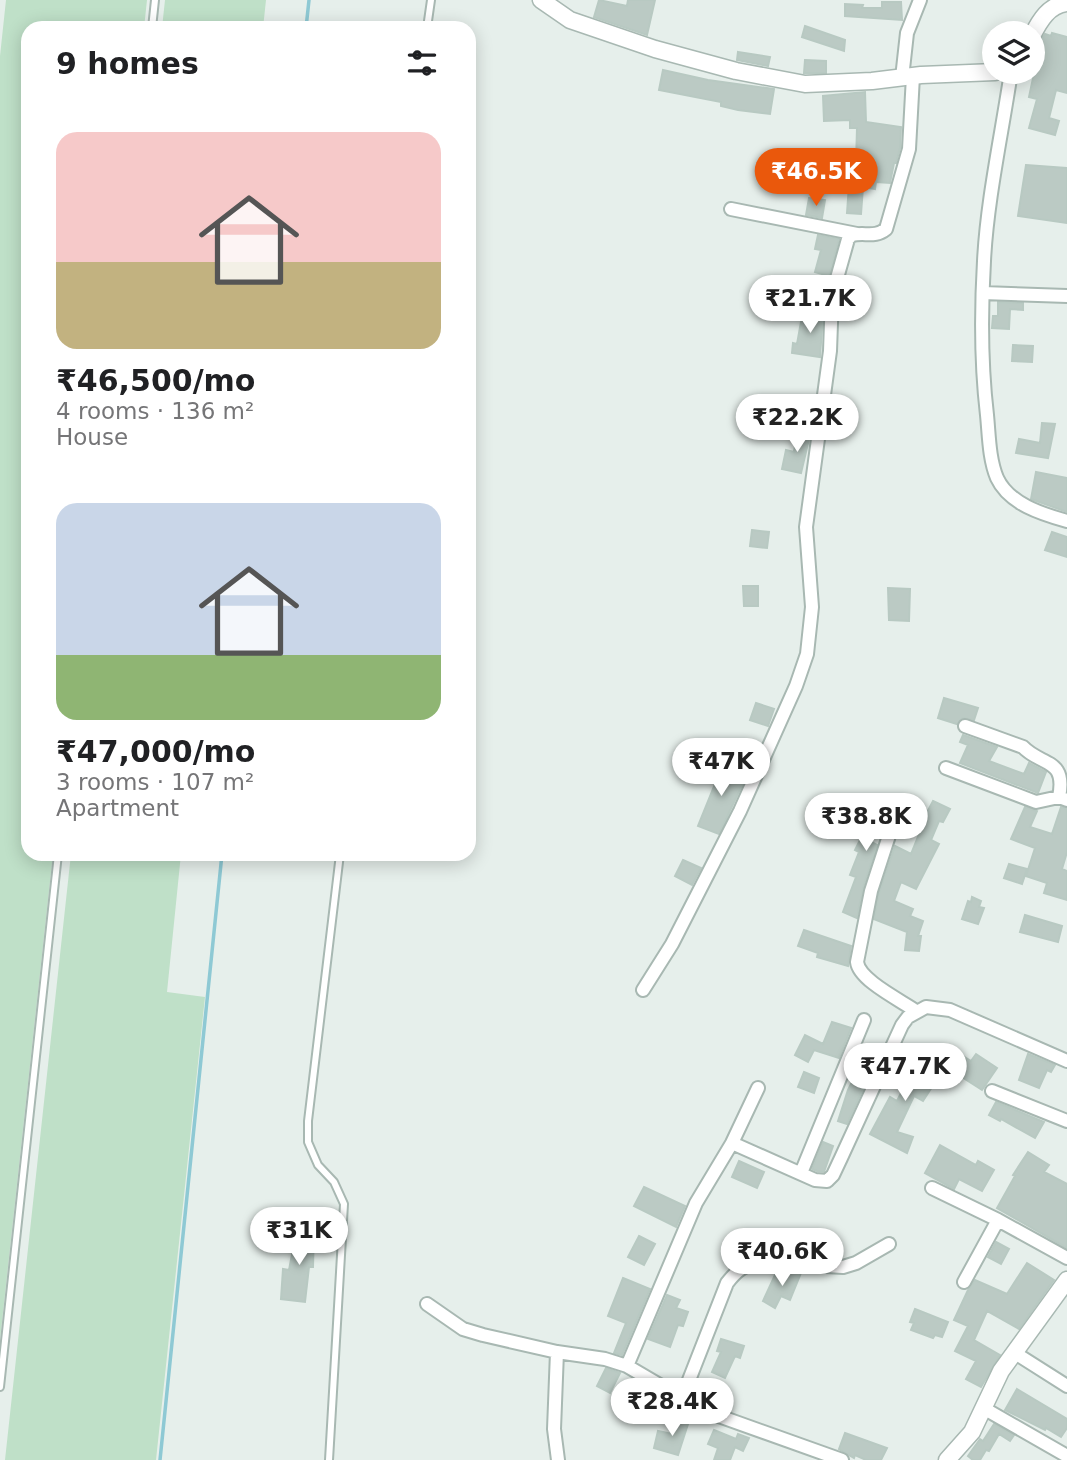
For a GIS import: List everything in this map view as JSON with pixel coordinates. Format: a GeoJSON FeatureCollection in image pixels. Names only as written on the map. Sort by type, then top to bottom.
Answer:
{"type":"FeatureCollection","features":[{"type":"Feature","properties":{"kind":"street"},"geometry":{"type":"LineString","coordinates":[[541,0],[570,20],[655,49],[736,71],[805,84],[982,73]]}},
{"type":"Feature","properties":{"kind":"street"},"geometry":{"type":"LineString","coordinates":[[731,209],[857,234],[872,235],[886,229],[909,149],[907,33],[918,1]]}},
{"type":"Feature","properties":{"kind":"street"},"geometry":{"type":"LineString","coordinates":[[1040,21],[1056,4],[1067,2]]}},
{"type":"Feature","properties":{"kind":"street"},"geometry":{"type":"LineString","coordinates":[[1009,84],[984,259],[985,398],[991,455],[997,478],[1009,495],[1027,508],[1067,521]]}},
{"type":"Feature","properties":{"kind":"street"},"geometry":{"type":"LineString","coordinates":[[643,989],[672,944],[740,810],[796,686],[807,654],[812,607],[806,527],[830,351],[832,296],[843,248],[848,239],[857,234]]}},
{"type":"Feature","properties":{"kind":"street"},"geometry":{"type":"LineString","coordinates":[[983,293],[1067,296]]}},
{"type":"Feature","properties":{"kind":"street"},"geometry":{"type":"LineString","coordinates":[[946,768],[1036,802],[1063,799],[1062,784],[1055,767],[1029,754],[1023,747],[965,726]]}},
{"type":"Feature","properties":{"kind":"street"},"geometry":{"type":"LineString","coordinates":[[897,811],[872,891],[857,962],[858,970],[866,978],[916,1011]]}},
{"type":"Feature","properties":{"kind":"street"},"geometry":{"type":"LineString","coordinates":[[732,1143],[815,1180],[827,1181],[833,1175],[902,1025],[916,1011],[926,1007],[950,1010],[1067,1061]]}},
{"type":"Feature","properties":{"kind":"street"},"geometry":{"type":"LineString","coordinates":[[801,1173],[864,1020]]}},
{"type":"Feature","properties":{"kind":"street"},"geometry":{"type":"LineString","coordinates":[[627,1366],[696,1203],[732,1143],[758,1088]]}},
{"type":"Feature","properties":{"kind":"street"},"geometry":{"type":"LineString","coordinates":[[992,1091],[1067,1121]]}},
{"type":"Feature","properties":{"kind":"street"},"geometry":{"type":"LineString","coordinates":[[932,1188],[1067,1258]]}},
{"type":"Feature","properties":{"kind":"street"},"geometry":{"type":"LineString","coordinates":[[964,1282],[998,1220]]}},
{"type":"Feature","properties":{"kind":"street"},"geometry":{"type":"LineString","coordinates":[[682,1398],[727,1283],[736,1270],[747,1264],[760,1262],[843,1268],[888,1244]]}},
{"type":"Feature","properties":{"kind":"street"},"geometry":{"type":"LineString","coordinates":[[951,1458],[972,1432],[1001,1371],[1067,1280]]}},
{"type":"Feature","properties":{"kind":"street"},"geometry":{"type":"LineString","coordinates":[[427,1304],[463,1329],[627,1366],[702,1410],[842,1460]]}},
{"type":"Feature","properties":{"kind":"street"},"geometry":{"type":"LineString","coordinates":[[557,1352],[554,1429],[558,1460]]}},
{"type":"Feature","properties":{"kind":"street"},"geometry":{"type":"LineString","coordinates":[[1014,1353],[1067,1387]]}},
{"type":"Feature","properties":{"kind":"street"},"geometry":{"type":"LineString","coordinates":[[985,1409],[1067,1456]]}},
{"type":"Feature","properties":{"kind":"lane"},"geometry":{"type":"LineString","coordinates":[[153,21],[155,0]]}},
{"type":"Feature","properties":{"kind":"lane"},"geometry":{"type":"LineString","coordinates":[[428,21],[431,0]]}},
{"type":"Feature","properties":{"kind":"lane"},"geometry":{"type":"LineString","coordinates":[[0,1387],[57,861]]}},
{"type":"Feature","properties":{"kind":"lane"},"geometry":{"type":"LineString","coordinates":[[329,1460],[344,1204],[334,1182],[318,1166],[308,1142],[308,1121],[339,861]]}},
{"type":"Feature","properties":{"kind":"green space"},"geometry":{"type":"Polygon","coordinates":[[[6,0],[147,0],[145,21],[21,21],[21,861],[52,861],[0,1340],[0,56],[6,0]]]}},
{"type":"Feature","properties":{"kind":"green space"},"geometry":{"type":"Polygon","coordinates":[[[165,0],[266,0],[264,21],[163,21],[165,0]]]}},
{"type":"Feature","properties":{"kind":"green space"},"geometry":{"type":"Polygon","coordinates":[[[70,861],[180,861],[167,992],[205,997],[156,1460],[5,1460],[70,861]]]}},
{"type":"Feature","properties":{"kind":"building"},"geometry":{"type":"Polygon","coordinates":[[[599,0],[627,6],[628,0],[655,0],[647,35],[594,17],[599,0]]]}},
{"type":"Feature","properties":{"kind":"building"},"geometry":{"type":"Polygon","coordinates":[[[882,2],[901,2],[902,20],[845,16],[845,4],[863,5],[862,8],[882,8],[882,2]]]}},
{"type":"Feature","properties":{"kind":"building"},"geometry":{"type":"Polygon","coordinates":[[[805,26],[845,40],[844,51],[802,37],[805,26]]]}},
{"type":"Feature","properties":{"kind":"building"},"geometry":{"type":"Polygon","coordinates":[[[1052,33],[1067,37],[1067,93],[1056,90],[1049,118],[1059,121],[1055,135],[1029,128],[1037,99],[1029,97],[1032,84],[1045,84],[1045,34],[1051,36],[1052,33]]]}},
{"type":"Feature","properties":{"kind":"building"},"geometry":{"type":"Polygon","coordinates":[[[738,52],[770,57],[768,66],[737,60],[738,52]]]}},
{"type":"Feature","properties":{"kind":"building"},"geometry":{"type":"Polygon","coordinates":[[[805,60],[826,61],[826,73],[804,73],[805,60]]]}},
{"type":"Feature","properties":{"kind":"building"},"geometry":{"type":"Polygon","coordinates":[[[663,70],[708,80],[774,89],[770,114],[738,110],[721,106],[721,102],[659,90],[663,70]]]}},
{"type":"Feature","properties":{"kind":"building"},"geometry":{"type":"Polygon","coordinates":[[[865,92],[866,122],[901,127],[900,148],[890,183],[876,182],[875,189],[863,187],[861,214],[847,213],[849,185],[846,185],[849,162],[856,163],[857,128],[850,128],[850,120],[824,121],[823,96],[865,92]]]}},
{"type":"Feature","properties":{"kind":"building"},"geometry":{"type":"Polygon","coordinates":[[[1026,165],[1067,168],[1067,223],[1018,216],[1026,165]]]}},
{"type":"Feature","properties":{"kind":"building"},"geometry":{"type":"Polygon","coordinates":[[[809,198],[825,200],[822,218],[806,215],[809,198]]]}},
{"type":"Feature","properties":{"kind":"building"},"geometry":{"type":"Polygon","coordinates":[[[818,235],[839,239],[829,276],[815,272],[821,250],[815,249],[818,235]]]}},
{"type":"Feature","properties":{"kind":"building"},"geometry":{"type":"Polygon","coordinates":[[[998,302],[1023,303],[1023,310],[1010,309],[1009,329],[992,328],[993,316],[998,316],[998,302]]]}},
{"type":"Feature","properties":{"kind":"building"},"geometry":{"type":"Polygon","coordinates":[[[803,311],[823,314],[820,357],[792,353],[793,343],[797,344],[803,311]]]}},
{"type":"Feature","properties":{"kind":"building"},"geometry":{"type":"Polygon","coordinates":[[[1013,345],[1033,346],[1032,362],[1012,361],[1013,345]]]}},
{"type":"Feature","properties":{"kind":"building"},"geometry":{"type":"Polygon","coordinates":[[[1042,423],[1055,424],[1048,458],[1016,453],[1019,439],[1040,443],[1042,423]]]}},
{"type":"Feature","properties":{"kind":"building"},"geometry":{"type":"Polygon","coordinates":[[[797,433],[810,435],[801,473],[782,469],[786,450],[794,452],[797,433]]]}},
{"type":"Feature","properties":{"kind":"building"},"geometry":{"type":"Polygon","coordinates":[[[1036,472],[1067,478],[1067,512],[1031,499],[1036,472]]]}},
{"type":"Feature","properties":{"kind":"building"},"geometry":{"type":"Polygon","coordinates":[[[752,530],[769,532],[767,548],[750,546],[752,530]]]}},
{"type":"Feature","properties":{"kind":"building"},"geometry":{"type":"Polygon","coordinates":[[[1052,532],[1067,537],[1067,557],[1045,550],[1052,532]]]}},
{"type":"Feature","properties":{"kind":"building"},"geometry":{"type":"Polygon","coordinates":[[[743,586],[758,586],[758,606],[744,606],[743,586]]]}},
{"type":"Feature","properties":{"kind":"building"},"geometry":{"type":"Polygon","coordinates":[[[888,588],[910,589],[909,621],[889,620],[888,588]]]}},
{"type":"Feature","properties":{"kind":"building"},"geometry":{"type":"Polygon","coordinates":[[[944,698],[978,708],[974,720],[963,718],[957,724],[938,718],[944,698]]]}},
{"type":"Feature","properties":{"kind":"building"},"geometry":{"type":"Polygon","coordinates":[[[756,703],[774,709],[768,726],[750,720],[756,703]]]}},
{"type":"Feature","properties":{"kind":"building"},"geometry":{"type":"Polygon","coordinates":[[[963,735],[997,747],[989,761],[1024,774],[1029,763],[1046,772],[1038,793],[960,763],[968,745],[960,742],[963,735]]]}},
{"type":"Feature","properties":{"kind":"building"},"geometry":{"type":"Polygon","coordinates":[[[724,756],[735,761],[729,775],[744,781],[719,834],[698,826],[724,756]]]}},
{"type":"Feature","properties":{"kind":"building"},"geometry":{"type":"Polygon","coordinates":[[[876,796],[892,803],[883,826],[878,824],[870,841],[877,845],[863,888],[857,918],[843,912],[856,877],[850,875],[859,852],[855,850],[864,832],[860,830],[876,796]]]}},
{"type":"Feature","properties":{"kind":"building"},"geometry":{"type":"Polygon","coordinates":[[[933,801],[950,809],[943,822],[939,821],[931,840],[939,844],[916,889],[901,882],[894,901],[913,909],[910,916],[923,921],[918,936],[921,936],[919,951],[905,950],[907,932],[874,919],[879,893],[895,846],[911,854],[919,834],[906,828],[912,813],[924,818],[933,801]]]}},
{"type":"Feature","properties":{"kind":"building"},"geometry":{"type":"Polygon","coordinates":[[[1025,807],[1037,811],[1030,827],[1052,834],[1061,807],[1067,809],[1067,852],[1062,869],[1067,871],[1067,900],[1044,893],[1047,883],[1026,876],[1035,848],[1011,839],[1025,807]]]}},
{"type":"Feature","properties":{"kind":"building"},"geometry":{"type":"Polygon","coordinates":[[[683,860],[701,868],[692,885],[675,876],[683,860]]]}},
{"type":"Feature","properties":{"kind":"building"},"geometry":{"type":"Polygon","coordinates":[[[1009,864],[1027,869],[1022,884],[1004,878],[1009,864]]]}},
{"type":"Feature","properties":{"kind":"building"},"geometry":{"type":"Polygon","coordinates":[[[972,897],[981,901],[979,907],[984,908],[978,924],[962,919],[972,897]]]}},
{"type":"Feature","properties":{"kind":"building"},"geometry":{"type":"Polygon","coordinates":[[[1025,915],[1062,926],[1058,942],[1020,932],[1025,915]]]}},
{"type":"Feature","properties":{"kind":"building"},"geometry":{"type":"Polygon","coordinates":[[[804,930],[851,946],[848,966],[817,957],[818,953],[798,946],[804,930]]]}},
{"type":"Feature","properties":{"kind":"building"},"geometry":{"type":"Polygon","coordinates":[[[832,1022],[851,1028],[839,1058],[814,1050],[808,1062],[795,1055],[805,1035],[823,1044],[832,1022]]]}},
{"type":"Feature","properties":{"kind":"building"},"geometry":{"type":"Polygon","coordinates":[[[952,1049],[971,1061],[976,1054],[997,1068],[982,1090],[943,1065],[952,1049]]]}},
{"type":"Feature","properties":{"kind":"building"},"geometry":{"type":"Polygon","coordinates":[[[907,1053],[930,1069],[931,1067],[941,1073],[923,1101],[914,1096],[897,1132],[913,1137],[907,1153],[870,1134],[890,1097],[897,1101],[911,1073],[899,1065],[907,1053]]]}},
{"type":"Feature","properties":{"kind":"building"},"geometry":{"type":"Polygon","coordinates":[[[1028,1054],[1055,1065],[1051,1072],[1047,1070],[1039,1088],[1019,1080],[1028,1054]]]}},
{"type":"Feature","properties":{"kind":"building"},"geometry":{"type":"Polygon","coordinates":[[[862,1062],[873,1067],[847,1124],[838,1121],[848,1090],[862,1062]]]}},
{"type":"Feature","properties":{"kind":"building"},"geometry":{"type":"Polygon","coordinates":[[[804,1072],[819,1078],[814,1093],[798,1087],[804,1072]]]}},
{"type":"Feature","properties":{"kind":"building"},"geometry":{"type":"Polygon","coordinates":[[[996,1102],[1044,1122],[1035,1138],[989,1115],[996,1102]]]}},
{"type":"Feature","properties":{"kind":"building"},"geometry":{"type":"Polygon","coordinates":[[[823,1142],[833,1146],[824,1172],[812,1169],[823,1142]]]}},
{"type":"Feature","properties":{"kind":"building"},"geometry":{"type":"Polygon","coordinates":[[[940,1145],[976,1165],[978,1161],[994,1170],[982,1191],[959,1179],[954,1189],[925,1173],[940,1145]]]}},
{"type":"Feature","properties":{"kind":"building"},"geometry":{"type":"Polygon","coordinates":[[[1028,1152],[1049,1165],[1044,1172],[1067,1184],[1067,1248],[997,1208],[1028,1152]]]}},
{"type":"Feature","properties":{"kind":"building"},"geometry":{"type":"Polygon","coordinates":[[[739,1161],[764,1172],[757,1188],[732,1177],[739,1161]]]}},
{"type":"Feature","properties":{"kind":"building"},"geometry":{"type":"Polygon","coordinates":[[[644,1187],[685,1206],[676,1227],[634,1206],[644,1187]]]}},
{"type":"Feature","properties":{"kind":"building"},"geometry":{"type":"Polygon","coordinates":[[[294,1230],[314,1231],[313,1267],[309,1267],[305,1302],[281,1299],[283,1269],[289,1270],[294,1244],[288,1243],[294,1230]]]}},
{"type":"Feature","properties":{"kind":"building"},"geometry":{"type":"Polygon","coordinates":[[[639,1236],[655,1244],[644,1265],[628,1257],[639,1236]]]}},
{"type":"Feature","properties":{"kind":"building"},"geometry":{"type":"Polygon","coordinates":[[[996,1242],[1009,1249],[1001,1264],[988,1257],[996,1242]]]}},
{"type":"Feature","properties":{"kind":"building"},"geometry":{"type":"Polygon","coordinates":[[[1027,1263],[1054,1280],[1019,1329],[987,1311],[974,1340],[1000,1355],[981,1387],[966,1379],[976,1361],[955,1351],[968,1326],[954,1320],[975,1280],[1007,1294],[1027,1263]]]}},
{"type":"Feature","properties":{"kind":"building"},"geometry":{"type":"Polygon","coordinates":[[[786,1272],[801,1273],[790,1300],[781,1296],[775,1308],[763,1301],[775,1275],[783,1280],[786,1272]]]}},
{"type":"Feature","properties":{"kind":"building"},"geometry":{"type":"Polygon","coordinates":[[[623,1278],[650,1289],[622,1355],[614,1353],[626,1323],[608,1316],[623,1278]]]}},
{"type":"Feature","properties":{"kind":"building"},"geometry":{"type":"Polygon","coordinates":[[[667,1295],[680,1300],[676,1308],[688,1312],[683,1326],[678,1325],[670,1347],[648,1339],[667,1295]]]}},
{"type":"Feature","properties":{"kind":"building"},"geometry":{"type":"Polygon","coordinates":[[[915,1309],[948,1322],[942,1337],[935,1335],[933,1338],[911,1330],[914,1323],[910,1322],[915,1309]]]}},
{"type":"Feature","properties":{"kind":"building"},"geometry":{"type":"Polygon","coordinates":[[[721,1339],[744,1346],[740,1358],[735,1356],[725,1378],[712,1372],[721,1352],[717,1351],[721,1339]]]}},
{"type":"Feature","properties":{"kind":"building"},"geometry":{"type":"Polygon","coordinates":[[[606,1368],[620,1373],[610,1393],[597,1386],[606,1368]]]}},
{"type":"Feature","properties":{"kind":"building"},"geometry":{"type":"Polygon","coordinates":[[[1017,1389],[1067,1419],[1067,1428],[1061,1437],[1005,1410],[1017,1389]]]}},
{"type":"Feature","properties":{"kind":"building"},"geometry":{"type":"Polygon","coordinates":[[[677,1417],[689,1421],[678,1455],[654,1448],[658,1431],[672,1434],[677,1417]]]}},
{"type":"Feature","properties":{"kind":"building"},"geometry":{"type":"Polygon","coordinates":[[[994,1424],[1014,1435],[1010,1441],[999,1434],[980,1460],[973,1460],[968,1456],[980,1439],[983,1441],[994,1424]]]}},
{"type":"Feature","properties":{"kind":"building"},"geometry":{"type":"Polygon","coordinates":[[[714,1430],[736,1439],[738,1434],[749,1438],[743,1451],[735,1447],[730,1460],[714,1460],[718,1448],[708,1444],[714,1430]]]}},
{"type":"Feature","properties":{"kind":"building"},"geometry":{"type":"Polygon","coordinates":[[[845,1433],[887,1448],[881,1460],[866,1460],[855,1455],[854,1458],[839,1449],[845,1433]]]}},
{"type":"Feature","properties":{"kind":"waterway"},"geometry":{"type":"LineString","coordinates":[[307,21],[309,0]]}},
{"type":"Feature","properties":{"kind":"waterway"},"geometry":{"type":"LineString","coordinates":[[160,1460],[221,861]]}}]}
